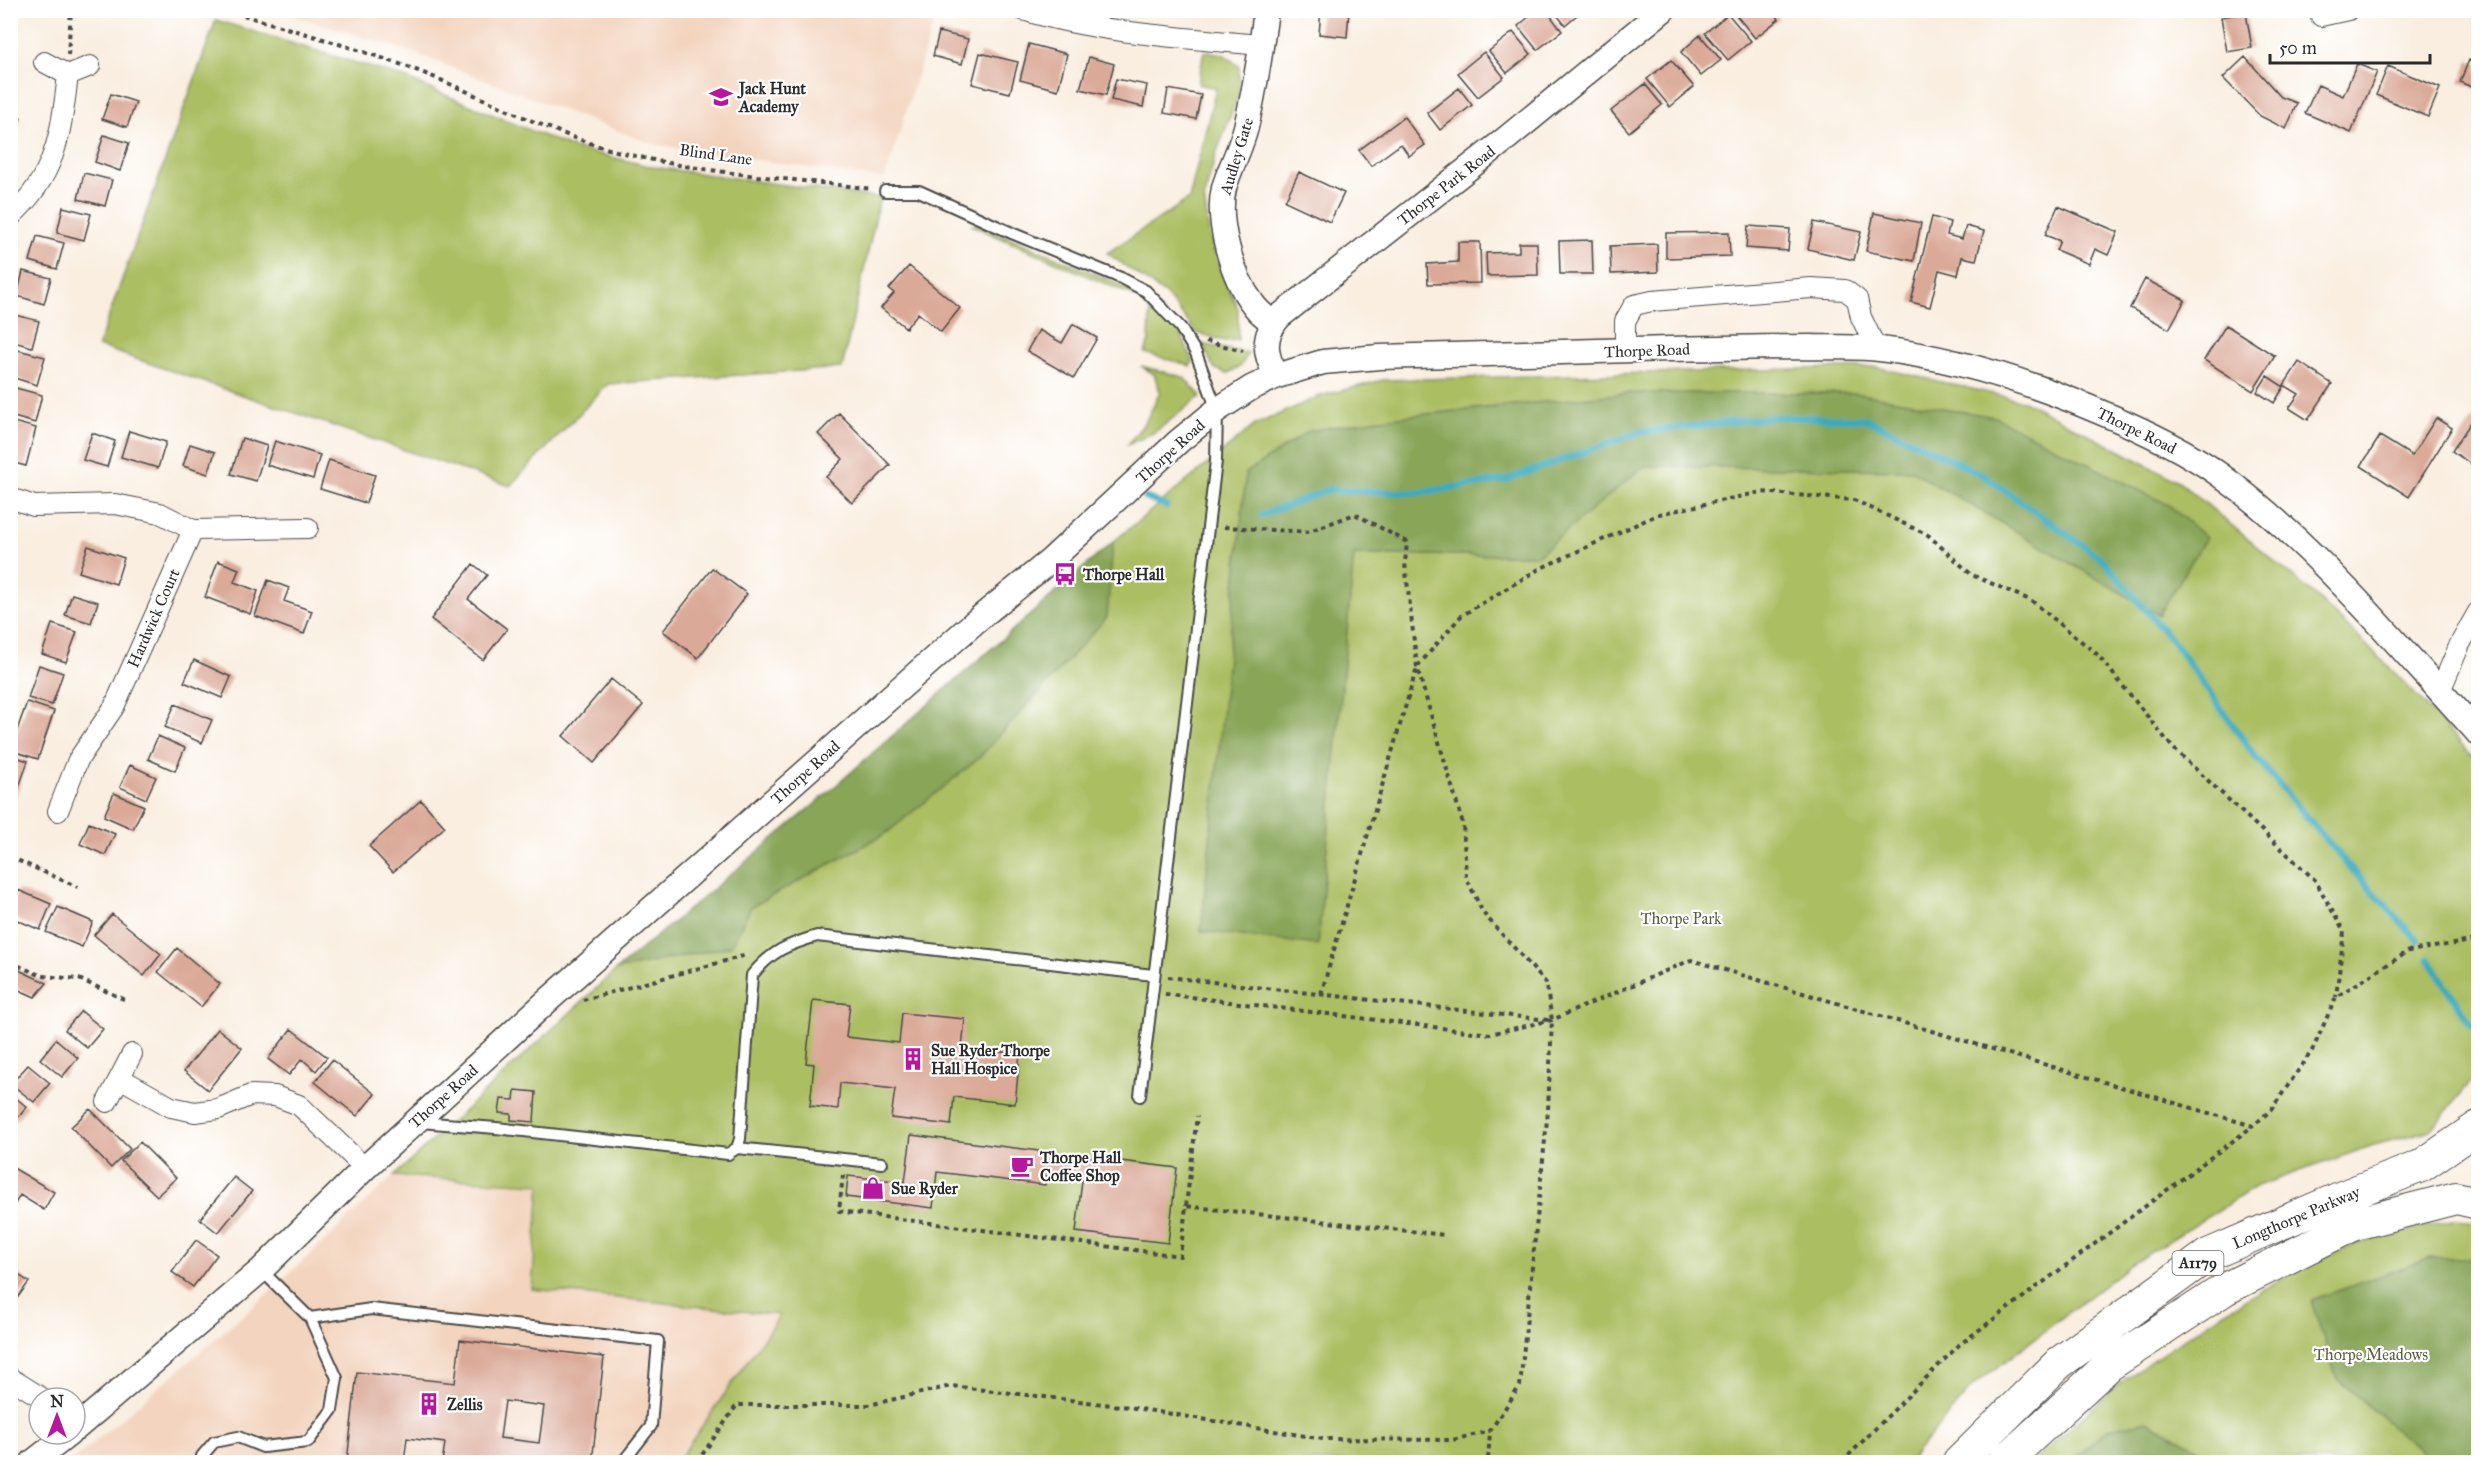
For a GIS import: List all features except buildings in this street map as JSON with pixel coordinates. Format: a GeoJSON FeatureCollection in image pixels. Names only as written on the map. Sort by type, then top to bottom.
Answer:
{"type":"FeatureCollection","features":[{"type":"Feature","properties":{"kind":"main road","name":"Longthorpe Parkway"},"geometry":{"type":"LineString","coordinates":[[1959,1462],[2060,1363],[2208,1256],[2342,1197],[2421,1166],[2478,1127]]}},
{"type":"Feature","properties":{"kind":"main road","name":"Longthorpe Parkway"},"geometry":{"type":"LineString","coordinates":[[2004,1462],[2109,1365],[2224,1289],[2355,1224],[2456,1198],[2478,1203]]}},
{"type":"Feature","properties":{"kind":"street"},"geometry":{"type":"LineString","coordinates":[[1023,10],[1054,20],[1187,38],[1262,45]]}},
{"type":"Feature","properties":{"kind":"street","name":"Audley Gate"},"geometry":{"type":"LineString","coordinates":[[1266,10],[1251,105],[1241,148],[1225,185],[1222,200],[1224,228],[1239,283],[1254,306],[1273,323]]}},
{"type":"Feature","properties":{"kind":"street","name":"Thorpe Park Road"},"geometry":{"type":"LineString","coordinates":[[1273,323],[1302,297],[1502,142],[1663,10]]}},
{"type":"Feature","properties":{"kind":"street"},"geometry":{"type":"LineString","coordinates":[[2321,16],[2348,10]]}},
{"type":"Feature","properties":{"kind":"street"},"geometry":{"type":"LineString","coordinates":[[44,62],[68,67],[90,66]]}},
{"type":"Feature","properties":{"kind":"street"},"geometry":{"type":"LineString","coordinates":[[10,217],[21,207],[45,174],[60,137],[68,67]]}},
{"type":"Feature","properties":{"kind":"street"},"geometry":{"type":"LineString","coordinates":[[1624,351],[1625,321],[1634,305],[1652,301],[1811,288],[1845,290],[1857,299],[1861,317],[1876,348]]}},
{"type":"Feature","properties":{"kind":"street"},"geometry":{"type":"LineString","coordinates":[[1273,323],[1267,333],[1266,347],[1269,362],[1277,376]]}},
{"type":"Feature","properties":{"kind":"street","name":"Thorpe Road"},"geometry":{"type":"LineString","coordinates":[[87,1419],[261,1270],[365,1168],[553,996],[976,621],[1051,560],[1179,441],[1217,410],[1251,387],[1277,376],[1323,362],[1379,357],[1746,347],[1876,348],[1937,359],[2005,376],[2065,397],[2134,427],[2220,475],[2292,537],[2334,577],[2478,733]]}},
{"type":"Feature","properties":{"kind":"street"},"geometry":{"type":"LineString","coordinates":[[10,498],[34,506],[115,504],[160,513],[193,530],[308,528]]}},
{"type":"Feature","properties":{"kind":"street","name":"Hardwick Court"},"geometry":{"type":"LineString","coordinates":[[58,812],[78,760],[114,707],[193,530]]}},
{"type":"Feature","properties":{"kind":"street"},"geometry":{"type":"LineString","coordinates":[[2440,691],[2460,644],[2478,612]]}},
{"type":"Feature","properties":{"kind":"street"},"geometry":{"type":"LineString","coordinates":[[107,1102],[132,1054]]}},
{"type":"Feature","properties":{"kind":"street"},"geometry":{"type":"LineString","coordinates":[[120,1078],[171,1107],[195,1113],[218,1109],[251,1095],[275,1096],[299,1105],[365,1168]]}},
{"type":"Feature","properties":{"kind":"street"},"geometry":{"type":"LineString","coordinates":[[10,1378],[27,1389]]}},
{"type":"Feature","properties":{"kind":"street"},"geometry":{"type":"LineString","coordinates":[[33,1462],[54,1446]]}},
{"type":"Feature","properties":{"kind":"lane"},"geometry":{"type":"LineString","coordinates":[[885,191],[919,192],[1121,278],[1146,291],[1168,312],[1196,353],[1217,410],[1216,461],[1140,1096]]}},
{"type":"Feature","properties":{"kind":"lane"},"geometry":{"type":"LineString","coordinates":[[415,1122],[496,1128],[728,1154],[736,1148],[740,1139],[752,975],[767,957],[787,945],[817,936],[1153,975]]}},
{"type":"Feature","properties":{"kind":"lane"},"geometry":{"type":"LineString","coordinates":[[736,1148],[882,1163]]}},
{"type":"Feature","properties":{"kind":"lane"},"geometry":{"type":"LineString","coordinates":[[202,1462],[202,1456],[214,1442],[238,1437],[263,1447],[308,1442],[332,1410],[337,1378],[310,1318],[261,1270]]}},
{"type":"Feature","properties":{"kind":"lane"},"geometry":{"type":"LineString","coordinates":[[310,1318],[371,1309],[658,1341],[651,1426],[623,1462]]}},
{"type":"Feature","properties":{"kind":"path"},"geometry":{"type":"LineString","coordinates":[[68,67],[70,10]]}},
{"type":"Feature","properties":{"kind":"path","name":"Blind Lane"},"geometry":{"type":"LineString","coordinates":[[226,10],[405,66],[540,124],[618,152],[742,174],[885,191]]}},
{"type":"Feature","properties":{"kind":"path"},"geometry":{"type":"LineString","coordinates":[[1185,335],[1243,351]]}},
{"type":"Feature","properties":{"kind":"path"},"geometry":{"type":"LineString","coordinates":[[1321,994],[1417,667],[1461,616],[1539,569],[1659,514],[1761,492],[1854,500],[1928,535],[1972,575],[2032,602],[2098,655],[2173,748],[2315,880],[2344,932],[2336,998],[2313,1049],[2271,1110],[2253,1126],[1959,1345],[1842,1462]]}},
{"type":"Feature","properties":{"kind":"path"},"geometry":{"type":"LineString","coordinates":[[1208,525],[1307,532],[1355,514],[1407,542],[1405,563],[1417,667],[1462,824],[1466,877],[1484,913],[1546,984],[1552,1020],[1548,1110],[1520,1386],[1490,1431],[1488,1462]]}},
{"type":"Feature","properties":{"kind":"path"},"geometry":{"type":"LineString","coordinates":[[10,857],[78,887]]}},
{"type":"Feature","properties":{"kind":"path"},"geometry":{"type":"LineString","coordinates":[[2336,998],[2409,951],[2478,940]]}},
{"type":"Feature","properties":{"kind":"path"},"geometry":{"type":"LineString","coordinates":[[553,996],[565,1005],[787,945]]}},
{"type":"Feature","properties":{"kind":"path"},"geometry":{"type":"LineString","coordinates":[[1151,992],[1490,1034],[1552,1020],[1691,960],[2253,1126]]}},
{"type":"Feature","properties":{"kind":"path"},"geometry":{"type":"LineString","coordinates":[[10,962],[42,976],[79,979],[128,1001]]}},
{"type":"Feature","properties":{"kind":"path"},"geometry":{"type":"LineString","coordinates":[[1153,975],[1552,1020]]}},
{"type":"Feature","properties":{"kind":"path"},"geometry":{"type":"LineString","coordinates":[[845,1159],[839,1211],[1180,1256],[1197,1116]]}},
{"type":"Feature","properties":{"kind":"path"},"geometry":{"type":"LineString","coordinates":[[1186,1206],[1444,1235]]}},
{"type":"Feature","properties":{"kind":"path"},"geometry":{"type":"LineString","coordinates":[[697,1462],[737,1405],[869,1405],[951,1386],[1129,1407],[1323,1439],[1452,1440],[1490,1431]]}},
{"type":"Feature","properties":{"kind":"shaded area","name":"Jack Hunt Academy"},"geometry":{"type":"Polygon","coordinates":[[[937,10],[885,179],[652,144],[409,51],[279,11],[937,10]]]}},
{"type":"Feature","properties":{"kind":"shaded area"},"geometry":{"type":"Polygon","coordinates":[[[394,1176],[540,1184],[532,1289],[781,1315],[677,1462],[71,1462],[254,1306],[394,1176]]]}},
{"type":"Feature","properties":{"kind":"green space"},"geometry":{"type":"Polygon","coordinates":[[[216,20],[402,77],[573,148],[653,167],[880,198],[842,368],[608,384],[510,486],[98,346],[216,20]]]}},
{"type":"Feature","properties":{"kind":"green space"},"geometry":{"type":"Polygon","coordinates":[[[1204,51],[1223,54],[1239,66],[1239,93],[1216,154],[1204,198],[1210,237],[1222,275],[1238,308],[1238,340],[1225,341],[1197,333],[1166,295],[1107,253],[1189,199],[1216,88],[1198,84],[1204,51]]]}},
{"type":"Feature","properties":{"kind":"green space"},"geometry":{"type":"Polygon","coordinates":[[[971,225],[980,225],[1138,292],[1163,312],[1183,338],[1193,362],[1190,366],[1145,353],[1149,340],[1150,311],[1138,298],[971,225]]]}},
{"type":"Feature","properties":{"kind":"green space"},"geometry":{"type":"Polygon","coordinates":[[[1202,344],[1248,353],[1241,366],[1227,374],[1214,368],[1202,344]]]}},
{"type":"Feature","properties":{"kind":"green space"},"geometry":{"type":"Polygon","coordinates":[[[1141,366],[1183,377],[1201,396],[1155,432],[1127,445],[1146,421],[1160,392],[1154,374],[1141,366]]]}},
{"type":"Feature","properties":{"kind":"green space","name":"Thorpe Park"},"geometry":{"type":"Polygon","coordinates":[[[1876,367],[2024,401],[2180,482],[2317,597],[2400,678],[2478,762],[2478,1073],[2431,1130],[2374,1145],[2257,1186],[2130,1265],[1972,1387],[1908,1462],[677,1462],[780,1315],[532,1289],[540,1184],[394,1176],[616,970],[815,804],[1113,542],[1255,425],[1320,396],[1383,380],[1876,367]]]}},
{"type":"Feature","properties":{"kind":"green space"},"geometry":{"type":"Polygon","coordinates":[[[1628,393],[1855,393],[1995,417],[2169,505],[2206,538],[2159,615],[1911,470],[1644,466],[1538,555],[1354,555],[1318,945],[1201,931],[1246,473],[1309,431],[1379,419],[1628,393]]]}},
{"type":"Feature","properties":{"kind":"green space"},"geometry":{"type":"Polygon","coordinates":[[[1113,542],[1107,617],[978,759],[885,834],[751,907],[731,946],[616,970],[815,804],[1113,542]]]}},
{"type":"Feature","properties":{"kind":"green space","name":"Thorpe Meadows"},"geometry":{"type":"Polygon","coordinates":[[[2457,1219],[2478,1224],[2478,1462],[2032,1462],[2125,1379],[2224,1312],[2310,1262],[2368,1240],[2457,1219]]]}},
{"type":"Feature","properties":{"kind":"green space"},"geometry":{"type":"Polygon","coordinates":[[[2431,1258],[2478,1258],[2478,1462],[2425,1462],[2424,1454],[2337,1379],[2311,1300],[2431,1258]]]}},
{"type":"Feature","properties":{"kind":"green space"},"geometry":{"type":"Polygon","coordinates":[[[2147,1421],[2221,1462],[2070,1462],[2108,1429],[2147,1421]]]}},
{"type":"Feature","properties":{"kind":"waterway"},"geometry":{"type":"LineString","coordinates":[[1262,515],[1328,490],[1418,493],[1506,480],[1640,432],[1776,417],[1866,419],[1983,475],[2102,559],[2175,644],[2254,755],[2348,865],[2418,941]]}},
{"type":"Feature","properties":{"kind":"waterway"},"geometry":{"type":"LineString","coordinates":[[1146,498],[1166,506]]}},
{"type":"Feature","properties":{"kind":"waterway"},"geometry":{"type":"LineString","coordinates":[[2429,959],[2472,1026]]}},
{"type":"Feature","properties":{"kind":"place","name":"Jack Hunt Academy"},"geometry":{"type":"Point","coordinates":[721,97]}},
{"type":"Feature","properties":{"kind":"place","name":"Thorpe Hall"},"geometry":{"type":"Point","coordinates":[1065,574]}},
{"type":"Feature","properties":{"kind":"place","name":"Sue Ryder Thorpe Hall Hospice"},"geometry":{"type":"Point","coordinates":[913,1059]}},
{"type":"Feature","properties":{"kind":"place","name":"Thorpe Hall Coffee Shop"},"geometry":{"type":"Point","coordinates":[1022,1166]}},
{"type":"Feature","properties":{"kind":"place","name":"Sue Ryder"},"geometry":{"type":"Point","coordinates":[873,1188]}},
{"type":"Feature","properties":{"kind":"place","name":"Zellis"},"geometry":{"type":"Point","coordinates":[429,1404]}}]}
